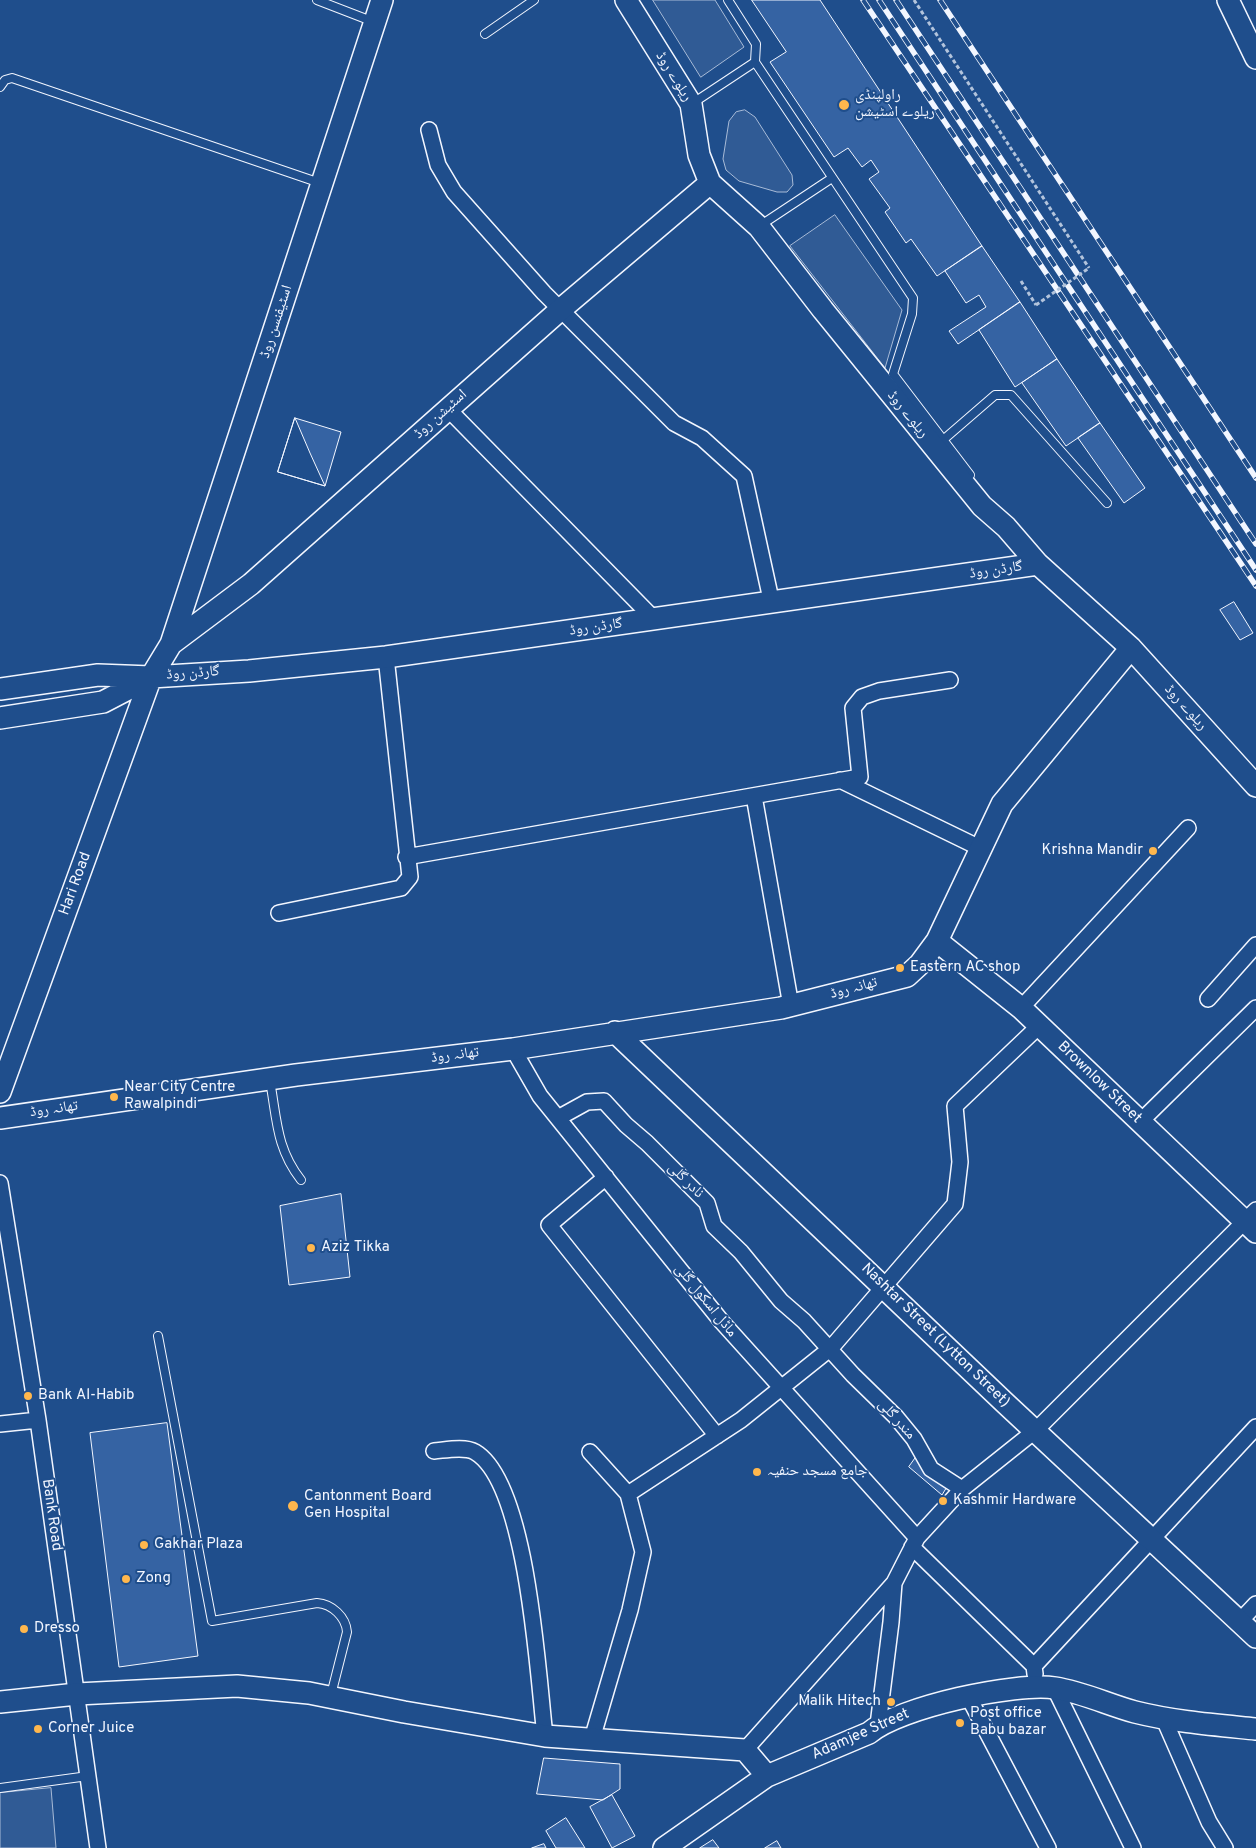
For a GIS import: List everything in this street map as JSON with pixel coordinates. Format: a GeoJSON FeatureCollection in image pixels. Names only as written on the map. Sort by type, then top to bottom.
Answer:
{"type":"FeatureCollection","features":[{"type":"Feature","properties":{"kind":"street","name":"اسٹیفنسن روڈ"},"geometry":{"type":"LineString","coordinates":[[171,644],[382,0]]}},
{"type":"Feature","properties":{"kind":"street","name":"ریلوے روڈ"},"geometry":{"type":"LineString","coordinates":[[626,0],[691,104],[699,155],[710,183],[759,227],[823,310],[982,506],[1006,527],[1038,564],[1130,648],[1256,786]]}},
{"type":"Feature","properties":{"kind":"street"},"geometry":{"type":"LineString","coordinates":[[1228,0],[1256,58]]}},
{"type":"Feature","properties":{"kind":"street"},"geometry":{"type":"LineString","coordinates":[[429,130],[438,165],[454,192],[560,310],[674,423],[702,438],[744,476],[772,604]]}},
{"type":"Feature","properties":{"kind":"street","name":"اسٹیشن روڈ"},"geometry":{"type":"LineString","coordinates":[[171,644],[251,584],[560,310],[710,183]]}},
{"type":"Feature","properties":{"kind":"street"},"geometry":{"type":"LineString","coordinates":[[448,409],[655,620]]}},
{"type":"Feature","properties":{"kind":"street","name":"گارڈن روڈ"},"geometry":{"type":"LineString","coordinates":[[0,689],[98,675],[151,677],[250,671],[386,657],[772,604],[1038,564]]}},
{"type":"Feature","properties":{"kind":"street","name":"Hari Road"},"geometry":{"type":"LineString","coordinates":[[0,1092],[151,677],[171,644]]}},
{"type":"Feature","properties":{"kind":"street"},"geometry":{"type":"LineString","coordinates":[[937,941],[1002,804],[1130,648]]}},
{"type":"Feature","properties":{"kind":"street"},"geometry":{"type":"LineString","coordinates":[[280,913],[401,888],[410,877],[406,857],[386,657]]}},
{"type":"Feature","properties":{"kind":"street"},"geometry":{"type":"LineString","coordinates":[[0,718],[102,702],[151,677]]}},
{"type":"Feature","properties":{"kind":"street"},"geometry":{"type":"LineString","coordinates":[[406,857],[860,777],[853,708],[862,697],[879,691],[950,680]]}},
{"type":"Feature","properties":{"kind":"street"},"geometry":{"type":"LineString","coordinates":[[840,780],[980,848]]}},
{"type":"Feature","properties":{"kind":"street"},"geometry":{"type":"LineString","coordinates":[[754,796],[791,1006]]}},
{"type":"Feature","properties":{"kind":"street"},"geometry":{"type":"LineString","coordinates":[[1021,1008],[1188,828]]}},
{"type":"Feature","properties":{"kind":"street","name":"تھانہ روڈ"},"geometry":{"type":"LineString","coordinates":[[0,1118],[270,1079],[513,1049],[791,1006],[907,976],[920,964],[937,941]]}},
{"type":"Feature","properties":{"kind":"street","name":"Brownlow Street"},"geometry":{"type":"LineString","coordinates":[[937,941],[1021,1008],[1140,1122],[1252,1221]]}},
{"type":"Feature","properties":{"kind":"street"},"geometry":{"type":"LineString","coordinates":[[1208,999],[1256,945]]}},
{"type":"Feature","properties":{"kind":"street"},"geometry":{"type":"LineString","coordinates":[[1140,1122],[1256,1008]]}},
{"type":"Feature","properties":{"kind":"street"},"geometry":{"type":"LineString","coordinates":[[628,1494],[717,1436],[831,1348],[884,1288],[955,1204],[960,1162],[955,1106],[1039,1026]]}},
{"type":"Feature","properties":{"kind":"street","name":"Nashtar Street (Lytton Street)"},"geometry":{"type":"LineString","coordinates":[[615,1032],[884,1288],[1256,1637]]}},
{"type":"Feature","properties":{"kind":"street","name":"ماڈل اسکول گلی"},"geometry":{"type":"LineString","coordinates":[[513,1049],[540,1096],[722,1322],[914,1543],[1034,1666]]}},
{"type":"Feature","properties":{"kind":"street","name":"نادر گلی"},"geometry":{"type":"LineString","coordinates":[[558,1118],[586,1102],[604,1101],[626,1125],[647,1143],[707,1203],[714,1226],[741,1252],[781,1301],[831,1348]]}},
{"type":"Feature","properties":{"kind":"street"},"geometry":{"type":"LineString","coordinates":[[606,1177],[548,1225],[717,1436]]}},
{"type":"Feature","properties":{"kind":"street","name":"Bank Road"},"geometry":{"type":"LineString","coordinates":[[0,1183],[38,1420],[98,1848]]}},
{"type":"Feature","properties":{"kind":"street"},"geometry":{"type":"LineString","coordinates":[[745,1750],[894,1582],[914,1543],[962,1489],[1036,1430],[1252,1221]]}},
{"type":"Feature","properties":{"kind":"street","name":"مندر گلی"},"geometry":{"type":"LineString","coordinates":[[831,1348],[908,1431],[931,1469],[962,1489]]}},
{"type":"Feature","properties":{"kind":"street"},"geometry":{"type":"LineString","coordinates":[[0,1424],[38,1420]]}},
{"type":"Feature","properties":{"kind":"street"},"geometry":{"type":"LineString","coordinates":[[1133,1848],[1034,1666],[1256,1427]]}},
{"type":"Feature","properties":{"kind":"street"},"geometry":{"type":"LineString","coordinates":[[434,1451],[470,1449],[491,1467],[505,1496],[521,1543],[545,1736]]}},
{"type":"Feature","properties":{"kind":"street"},"geometry":{"type":"LineString","coordinates":[[590,1452],[628,1494],[643,1552],[630,1610],[592,1739]]}},
{"type":"Feature","properties":{"kind":"street"},"geometry":{"type":"LineString","coordinates":[[878,1725],[892,1622],[894,1582]]}},
{"type":"Feature","properties":{"kind":"street"},"geometry":{"type":"LineString","coordinates":[[1240,1621],[1256,1604]]}},
{"type":"Feature","properties":{"kind":"street"},"geometry":{"type":"LineString","coordinates":[[0,1702],[77,1694],[237,1686],[330,1697],[475,1725],[545,1736],[745,1750],[767,1776]]}},
{"type":"Feature","properties":{"kind":"street","name":"Adamjee Street"},"geometry":{"type":"LineString","coordinates":[[664,1848],[767,1776],[869,1733],[878,1725],[916,1711],[968,1696],[1001,1690],[1046,1688],[1136,1712],[1203,1724],[1256,1729]]}},
{"type":"Feature","properties":{"kind":"street"},"geometry":{"type":"LineString","coordinates":[[968,1696],[1048,1848]]}},
{"type":"Feature","properties":{"kind":"street"},"geometry":{"type":"LineString","coordinates":[[1163,1717],[1208,1822],[1225,1848]]}},
{"type":"Feature","properties":{"kind":"lane"},"geometry":{"type":"LineString","coordinates":[[317,0],[375,22]]}},
{"type":"Feature","properties":{"kind":"lane"},"geometry":{"type":"LineString","coordinates":[[485,34],[534,0]]}},
{"type":"Feature","properties":{"kind":"lane"},"geometry":{"type":"LineString","coordinates":[[728,0],[756,44],[755,62],[913,298],[912,314],[893,374],[977,484]]}},
{"type":"Feature","properties":{"kind":"lane"},"geometry":{"type":"LineString","coordinates":[[691,104],[755,62]]}},
{"type":"Feature","properties":{"kind":"lane"},"geometry":{"type":"LineString","coordinates":[[0,87],[5,80],[12,78],[322,184]]}},
{"type":"Feature","properties":{"kind":"lane"},"geometry":{"type":"LineString","coordinates":[[759,227],[832,178]]}},
{"type":"Feature","properties":{"kind":"lane"},"geometry":{"type":"LineString","coordinates":[[942,440],[995,395],[1011,395],[1107,503]]}},
{"type":"Feature","properties":{"kind":"lane"},"geometry":{"type":"LineString","coordinates":[[993,505],[1006,527]]}},
{"type":"Feature","properties":{"kind":"lane"},"geometry":{"type":"LineString","coordinates":[[270,1079],[281,1146],[289,1164],[301,1180]]}},
{"type":"Feature","properties":{"kind":"lane"},"geometry":{"type":"LineString","coordinates":[[158,1336],[212,1621],[317,1603],[330,1607],[346,1622],[347,1632],[330,1697]]}},
{"type":"Feature","properties":{"kind":"lane"},"geometry":{"type":"LineString","coordinates":[[0,1788],[88,1776]]}},
{"type":"Feature","properties":{"kind":"path"},"geometry":{"type":"LineString","coordinates":[[914,0],[1089,268],[1036,305],[1021,282]]}},
{"type":"Feature","properties":{"kind":"shaded area"},"geometry":{"type":"Polygon","coordinates":[[[653,0],[715,0],[744,47],[701,77],[653,0]]]}},
{"type":"Feature","properties":{"kind":"shaded area"},"geometry":{"type":"Polygon","coordinates":[[[745,110],[755,117],[792,175],[793,185],[787,192],[777,192],[739,181],[726,170],[723,159],[729,121],[736,112],[745,110]]]}},
{"type":"Feature","properties":{"kind":"shaded area"},"geometry":{"type":"Polygon","coordinates":[[[835,215],[902,310],[885,368],[790,246],[835,215]]]}},
{"type":"Feature","properties":{"kind":"shaded area"},"geometry":{"type":"Polygon","coordinates":[[[51,1788],[56,1848],[0,1848],[0,1793],[51,1788]]]}},
{"type":"Feature","properties":{"kind":"building","name":"راولپنڈی ریلوے اسٹیشن"},"geometry":{"type":"Polygon","coordinates":[[[752,0],[820,0],[982,246],[937,276],[911,239],[906,243],[885,212],[890,208],[869,179],[879,172],[871,160],[862,167],[848,148],[834,157],[770,62],[786,52],[752,0]]]}},
{"type":"Feature","properties":{"kind":"building"},"geometry":{"type":"Polygon","coordinates":[[[982,246],[1020,302],[958,344],[949,331],[986,307],[979,295],[966,303],[945,271],[982,246]]]}},
{"type":"Feature","properties":{"kind":"building"},"geometry":{"type":"Polygon","coordinates":[[[1020,302],[1057,359],[1015,387],[979,330],[1020,302]]]}},
{"type":"Feature","properties":{"kind":"building"},"geometry":{"type":"Polygon","coordinates":[[[1057,359],[1100,423],[1066,446],[1022,383],[1057,359]]]}},
{"type":"Feature","properties":{"kind":"building"},"geometry":{"type":"Polygon","coordinates":[[[295,418],[341,432],[325,486],[278,472],[295,418]]]}},
{"type":"Feature","properties":{"kind":"building"},"geometry":{"type":"Polygon","coordinates":[[[295,418],[310,453],[325,486],[278,472],[295,418]]]}},
{"type":"Feature","properties":{"kind":"building"},"geometry":{"type":"Polygon","coordinates":[[[1100,423],[1145,488],[1124,503],[1078,438],[1100,423]]]}},
{"type":"Feature","properties":{"kind":"building"},"geometry":{"type":"Polygon","coordinates":[[[1234,602],[1253,633],[1240,640],[1220,610],[1234,602]]]}},
{"type":"Feature","properties":{"kind":"building"},"geometry":{"type":"Polygon","coordinates":[[[341,1194],[350,1277],[289,1285],[280,1206],[341,1194]]]}},
{"type":"Feature","properties":{"kind":"building","name":"Gakhar Plaza"},"geometry":{"type":"Polygon","coordinates":[[[167,1423],[198,1656],[119,1667],[90,1433],[167,1423]]]}},
{"type":"Feature","properties":{"kind":"building"},"geometry":{"type":"Polygon","coordinates":[[[919,1453],[948,1485],[942,1495],[909,1467],[919,1453]]]}},
{"type":"Feature","properties":{"kind":"building"},"geometry":{"type":"Polygon","coordinates":[[[544,1758],[620,1764],[620,1789],[603,1800],[537,1794],[544,1758]]]}},
{"type":"Feature","properties":{"kind":"building"},"geometry":{"type":"Polygon","coordinates":[[[612,1795],[635,1836],[612,1848],[590,1807],[612,1795]]]}},
{"type":"Feature","properties":{"kind":"building"},"geometry":{"type":"Polygon","coordinates":[[[566,1818],[585,1848],[556,1848],[546,1831],[566,1818]]]}},
{"type":"Feature","properties":{"kind":"building"},"geometry":{"type":"Polygon","coordinates":[[[713,1840],[719,1848],[700,1848],[713,1840]]]}},
{"type":"Feature","properties":{"kind":"building"},"geometry":{"type":"Polygon","coordinates":[[[777,1841],[781,1848],[765,1848],[777,1841]]]}},
{"type":"Feature","properties":{"kind":"building"},"geometry":{"type":"Polygon","coordinates":[[[544,1844],[546,1848],[532,1848],[544,1844]]]}},
{"type":"Feature","properties":{"kind":"railway"},"geometry":{"type":"LineString","coordinates":[[863,0],[1256,586]]}},
{"type":"Feature","properties":{"kind":"railway"},"geometry":{"type":"LineString","coordinates":[[879,0],[1256,570]]}},
{"type":"Feature","properties":{"kind":"railway"},"geometry":{"type":"LineString","coordinates":[[896,0],[1256,544]]}},
{"type":"Feature","properties":{"kind":"railway"},"geometry":{"type":"LineString","coordinates":[[940,0],[1256,478]]}},
{"type":"Feature","properties":{"kind":"place","name":"راولپنڈی ریلوے اسٹیشن"},"geometry":{"type":"Point","coordinates":[844,105]}},
{"type":"Feature","properties":{"kind":"place","name":"Krishna Mandir"},"geometry":{"type":"Point","coordinates":[1153,851]}},
{"type":"Feature","properties":{"kind":"place","name":"Eastern AC shop"},"geometry":{"type":"Point","coordinates":[900,968]}},
{"type":"Feature","properties":{"kind":"place","name":"Near City Centre Rawalpindi"},"geometry":{"type":"Point","coordinates":[114,1097]}},
{"type":"Feature","properties":{"kind":"place","name":"Aziz Tikka"},"geometry":{"type":"Point","coordinates":[311,1248]}},
{"type":"Feature","properties":{"kind":"place","name":"Bank Al-Habib"},"geometry":{"type":"Point","coordinates":[28,1396]}},
{"type":"Feature","properties":{"kind":"place","name":"جامع مسجد حنفیہ"},"geometry":{"type":"Point","coordinates":[757,1472]}},
{"type":"Feature","properties":{"kind":"place","name":"Kashmir Hardware"},"geometry":{"type":"Point","coordinates":[943,1501]}},
{"type":"Feature","properties":{"kind":"place","name":"Cantonment Board Gen Hospital"},"geometry":{"type":"Point","coordinates":[293,1506]}},
{"type":"Feature","properties":{"kind":"place","name":"Gakhar Plaza"},"geometry":{"type":"Point","coordinates":[144,1545]}},
{"type":"Feature","properties":{"kind":"place","name":"Zong"},"geometry":{"type":"Point","coordinates":[126,1579]}},
{"type":"Feature","properties":{"kind":"place","name":"Dresso"},"geometry":{"type":"Point","coordinates":[24,1629]}},
{"type":"Feature","properties":{"kind":"place","name":"Malik Hitech"},"geometry":{"type":"Point","coordinates":[891,1702]}},
{"type":"Feature","properties":{"kind":"place","name":"Post office Babu bazar"},"geometry":{"type":"Point","coordinates":[960,1723]}},
{"type":"Feature","properties":{"kind":"place","name":"Corner Juice"},"geometry":{"type":"Point","coordinates":[38,1729]}}]}
